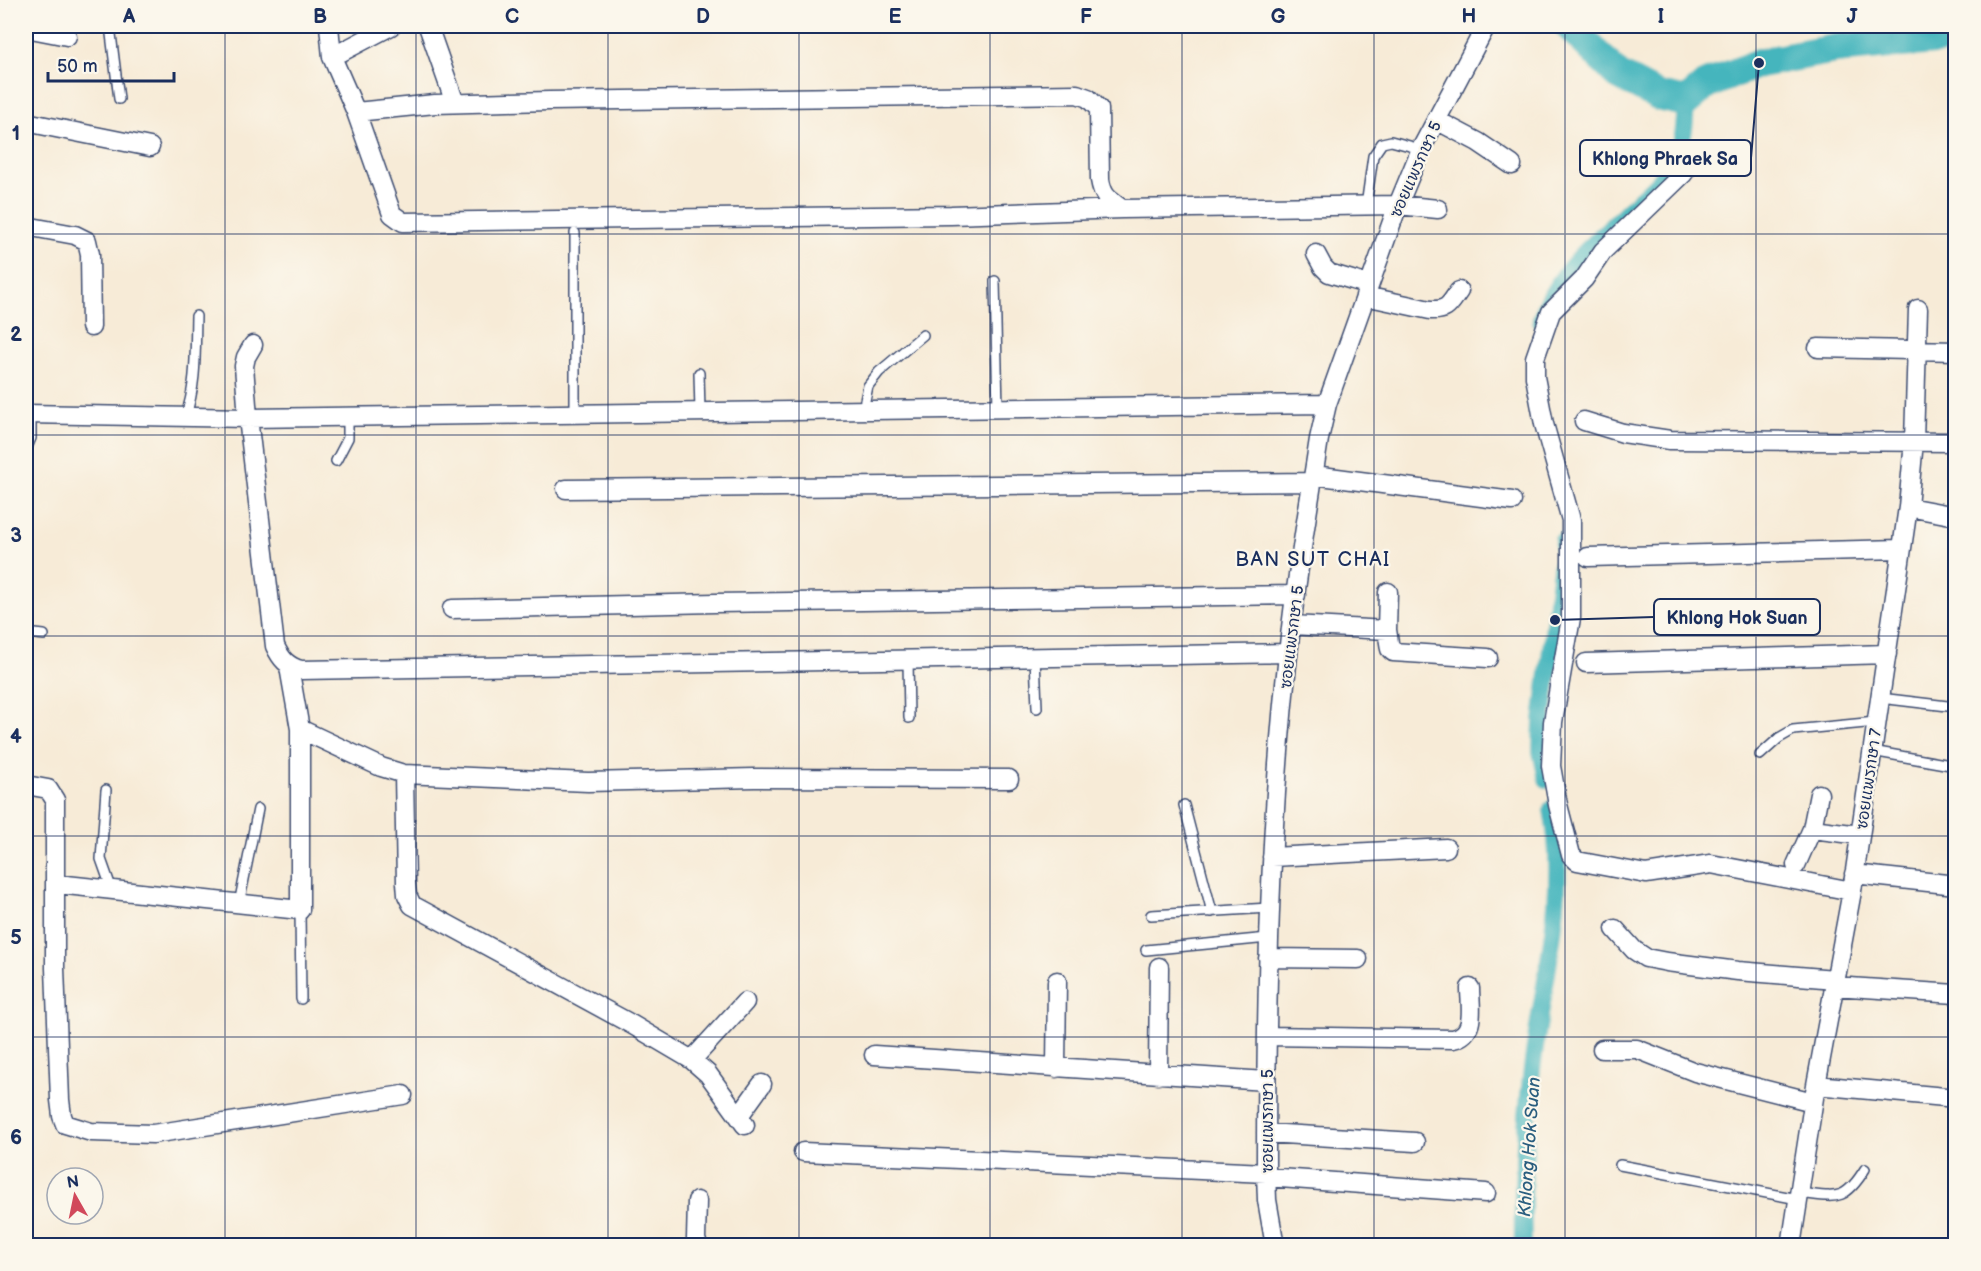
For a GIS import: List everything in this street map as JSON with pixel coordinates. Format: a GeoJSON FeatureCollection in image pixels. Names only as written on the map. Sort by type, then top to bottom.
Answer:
{"type":"FeatureCollection","features":[{"type":"Feature","properties":{"kind":"street"},"geometry":{"type":"LineString","coordinates":[[329,26],[332,57],[356,112],[392,214],[403,222],[951,215],[1122,209],[1398,205],[1438,209]]}},
{"type":"Feature","properties":{"kind":"street"},"geometry":{"type":"LineString","coordinates":[[332,57],[391,26]]}},
{"type":"Feature","properties":{"kind":"street"},"geometry":{"type":"LineString","coordinates":[[428,26],[455,103]]}},
{"type":"Feature","properties":{"kind":"street","name":"ซอยแพรกษา 5"},"geometry":{"type":"LineString","coordinates":[[1275,1245],[1267,1200],[1266,1175],[1269,908],[1288,653],[1319,439],[1328,404],[1398,205],[1421,150],[1486,26]]}},
{"type":"Feature","properties":{"kind":"street"},"geometry":{"type":"LineString","coordinates":[[26,28],[67,36]]}},
{"type":"Feature","properties":{"kind":"street"},"geometry":{"type":"LineString","coordinates":[[356,112],[455,103],[1077,94],[1088,98],[1099,109],[1102,191],[1105,197],[1122,209]]}},
{"type":"Feature","properties":{"kind":"street"},"geometry":{"type":"LineString","coordinates":[[1436,120],[1478,142],[1512,165]]}},
{"type":"Feature","properties":{"kind":"street"},"geometry":{"type":"LineString","coordinates":[[26,122],[150,147]]}},
{"type":"Feature","properties":{"kind":"street"},"geometry":{"type":"LineString","coordinates":[[1687,165],[1683,174],[1602,251],[1584,279],[1551,312],[1535,358],[1535,377],[1544,424],[1571,520],[1571,618],[1552,732],[1551,766],[1571,855],[1577,861],[1646,874],[1711,864],[1853,883],[1956,885]]}},
{"type":"Feature","properties":{"kind":"street"},"geometry":{"type":"LineString","coordinates":[[26,226],[75,235],[87,242],[90,254],[91,327]]}},
{"type":"Feature","properties":{"kind":"street"},"geometry":{"type":"LineString","coordinates":[[1316,254],[1329,273],[1367,291],[1430,310],[1441,310],[1448,307],[1459,291]]}},
{"type":"Feature","properties":{"kind":"street","name":"ซอยแพรกษา 7"},"geometry":{"type":"LineString","coordinates":[[1791,1245],[1815,1093],[1853,883],[1908,507],[1914,441],[1918,309]]}},
{"type":"Feature","properties":{"kind":"street"},"geometry":{"type":"LineString","coordinates":[[57,884],[300,910],[300,729],[289,667],[279,656],[275,646],[244,366],[253,345]]}},
{"type":"Feature","properties":{"kind":"street"},"geometry":{"type":"LineString","coordinates":[[1818,348],[1956,351]]}},
{"type":"Feature","properties":{"kind":"street"},"geometry":{"type":"LineString","coordinates":[[28,414],[248,418],[1328,404]]}},
{"type":"Feature","properties":{"kind":"street"},"geometry":{"type":"LineString","coordinates":[[1584,421],[1623,433],[1670,440],[1956,442]]}},
{"type":"Feature","properties":{"kind":"street"},"geometry":{"type":"LineString","coordinates":[[566,489],[1313,479],[1512,501]]}},
{"type":"Feature","properties":{"kind":"street"},"geometry":{"type":"LineString","coordinates":[[1908,507],[1956,516]]}},
{"type":"Feature","properties":{"kind":"street"},"geometry":{"type":"LineString","coordinates":[[1588,556],[1901,549]]}},
{"type":"Feature","properties":{"kind":"street"},"geometry":{"type":"LineString","coordinates":[[1388,592],[1388,644],[1394,652],[1488,658]]}},
{"type":"Feature","properties":{"kind":"street"},"geometry":{"type":"LineString","coordinates":[[452,609],[704,603],[1296,596]]}},
{"type":"Feature","properties":{"kind":"street"},"geometry":{"type":"LineString","coordinates":[[1292,625],[1387,630]]}},
{"type":"Feature","properties":{"kind":"street"},"geometry":{"type":"LineString","coordinates":[[289,667],[312,671],[1288,653]]}},
{"type":"Feature","properties":{"kind":"street"},"geometry":{"type":"LineString","coordinates":[[1586,663],[1887,654]]}},
{"type":"Feature","properties":{"kind":"street"},"geometry":{"type":"LineString","coordinates":[[300,729],[381,767],[404,774],[588,782],[754,778],[1009,779]]}},
{"type":"Feature","properties":{"kind":"street"},"geometry":{"type":"LineString","coordinates":[[404,774],[406,895],[412,905],[631,1024],[696,1055],[742,1120],[762,1084]]}},
{"type":"Feature","properties":{"kind":"street"},"geometry":{"type":"LineString","coordinates":[[26,785],[48,789],[56,800],[55,968],[59,1088],[65,1124],[91,1132],[153,1134],[403,1095]]}},
{"type":"Feature","properties":{"kind":"street"},"geometry":{"type":"LineString","coordinates":[[1796,865],[1812,829],[1819,794]]}},
{"type":"Feature","properties":{"kind":"street"},"geometry":{"type":"LineString","coordinates":[[1812,829],[1860,835]]}},
{"type":"Feature","properties":{"kind":"street"},"geometry":{"type":"LineString","coordinates":[[1272,857],[1446,848]]}},
{"type":"Feature","properties":{"kind":"street"},"geometry":{"type":"LineString","coordinates":[[1615,929],[1634,950],[1646,958],[1738,971],[1956,994]]}},
{"type":"Feature","properties":{"kind":"street"},"geometry":{"type":"LineString","coordinates":[[1268,958],[1358,959]]}},
{"type":"Feature","properties":{"kind":"street"},"geometry":{"type":"LineString","coordinates":[[1158,1075],[1159,967]]}},
{"type":"Feature","properties":{"kind":"street"},"geometry":{"type":"LineString","coordinates":[[1056,1068],[1057,981]]}},
{"type":"Feature","properties":{"kind":"street"},"geometry":{"type":"LineString","coordinates":[[1267,1036],[1454,1039],[1468,1032],[1470,988]]}},
{"type":"Feature","properties":{"kind":"street"},"geometry":{"type":"LineString","coordinates":[[696,1055],[745,1002]]}},
{"type":"Feature","properties":{"kind":"street"},"geometry":{"type":"LineString","coordinates":[[1602,1049],[1636,1049],[1695,1072],[1815,1093],[1956,1098]]}},
{"type":"Feature","properties":{"kind":"street"},"geometry":{"type":"LineString","coordinates":[[874,1055],[1266,1081]]}},
{"type":"Feature","properties":{"kind":"street"},"geometry":{"type":"LineString","coordinates":[[1266,1133],[1414,1142]]}},
{"type":"Feature","properties":{"kind":"street"},"geometry":{"type":"LineString","coordinates":[[803,1152],[1266,1175],[1486,1193]]}},
{"type":"Feature","properties":{"kind":"street"},"geometry":{"type":"LineString","coordinates":[[697,1201],[696,1239],[698,1245]]}},
{"type":"Feature","properties":{"kind":"lane"},"geometry":{"type":"LineString","coordinates":[[110,26],[119,99]]}},
{"type":"Feature","properties":{"kind":"lane"},"geometry":{"type":"LineString","coordinates":[[1366,206],[1373,156],[1382,143],[1391,141],[1421,150]]}},
{"type":"Feature","properties":{"kind":"lane"},"geometry":{"type":"LineString","coordinates":[[575,233],[575,414]]}},
{"type":"Feature","properties":{"kind":"lane"},"geometry":{"type":"LineString","coordinates":[[994,281],[998,409]]}},
{"type":"Feature","properties":{"kind":"lane"},"geometry":{"type":"LineString","coordinates":[[185,418],[195,380],[196,316]]}},
{"type":"Feature","properties":{"kind":"lane"},"geometry":{"type":"LineString","coordinates":[[863,410],[868,386],[879,372],[923,335]]}},
{"type":"Feature","properties":{"kind":"lane"},"geometry":{"type":"LineString","coordinates":[[699,373],[700,412]]}},
{"type":"Feature","properties":{"kind":"lane"},"geometry":{"type":"LineString","coordinates":[[26,450],[31,438],[28,414]]}},
{"type":"Feature","properties":{"kind":"lane"},"geometry":{"type":"LineString","coordinates":[[336,461],[348,438],[348,417]]}},
{"type":"Feature","properties":{"kind":"lane"},"geometry":{"type":"LineString","coordinates":[[26,633],[45,635]]}},
{"type":"Feature","properties":{"kind":"lane"},"geometry":{"type":"LineString","coordinates":[[1035,657],[1037,708]]}},
{"type":"Feature","properties":{"kind":"lane"},"geometry":{"type":"LineString","coordinates":[[908,660],[909,718]]}},
{"type":"Feature","properties":{"kind":"lane"},"geometry":{"type":"LineString","coordinates":[[1880,698],[1956,707]]}},
{"type":"Feature","properties":{"kind":"lane"},"geometry":{"type":"LineString","coordinates":[[1760,755],[1779,738],[1793,730],[1876,723]]}},
{"type":"Feature","properties":{"kind":"lane"},"geometry":{"type":"LineString","coordinates":[[1872,751],[1956,766]]}},
{"type":"Feature","properties":{"kind":"lane"},"geometry":{"type":"LineString","coordinates":[[106,790],[101,859],[112,890]]}},
{"type":"Feature","properties":{"kind":"lane"},"geometry":{"type":"LineString","coordinates":[[1184,805],[1212,912]]}},
{"type":"Feature","properties":{"kind":"lane"},"geometry":{"type":"LineString","coordinates":[[239,904],[258,809]]}},
{"type":"Feature","properties":{"kind":"lane"},"geometry":{"type":"LineString","coordinates":[[1151,915],[1269,908]]}},
{"type":"Feature","properties":{"kind":"lane"},"geometry":{"type":"LineString","coordinates":[[300,910],[301,999]]}},
{"type":"Feature","properties":{"kind":"lane"},"geometry":{"type":"LineString","coordinates":[[1146,950],[1268,938]]}},
{"type":"Feature","properties":{"kind":"lane"},"geometry":{"type":"LineString","coordinates":[[1620,1165],[1799,1196],[1839,1196],[1854,1186],[1865,1169]]}},
{"type":"Feature","properties":{"kind":"waterway"},"geometry":{"type":"LineString","coordinates":[[1569,26],[1618,75],[1658,96],[1686,102],[1706,85],[1759,63],[1835,49],[1956,38]]}},
{"type":"Feature","properties":{"kind":"waterway","name":"Khlong Hok Suan"},"geometry":{"type":"LineString","coordinates":[[1541,320],[1548,303],[1568,271],[1670,168],[1682,139],[1686,102]]}},
{"type":"Feature","properties":{"kind":"waterway","name":"Khlong Hok Suan"},"geometry":{"type":"LineString","coordinates":[[1547,779],[1541,751],[1542,721],[1563,541]]}},
{"type":"Feature","properties":{"kind":"waterway","name":"Khlong Hok Suan"},"geometry":{"type":"LineString","coordinates":[[1523,1246],[1528,1102],[1556,901],[1556,840],[1552,809]]}},
{"type":"Feature","properties":{"kind":"place","name":"Khlong Phraek Sa"},"geometry":{"type":"Point","coordinates":[1759,63]}},
{"type":"Feature","properties":{"kind":"place","name":"Khlong Hok Suan"},"geometry":{"type":"Point","coordinates":[1555,620]}},
{"type":"Feature","properties":{"kind":"district","name":"BAN SUT CHAI"},"geometry":{"type":"Point","coordinates":[1313,559]}}]}
